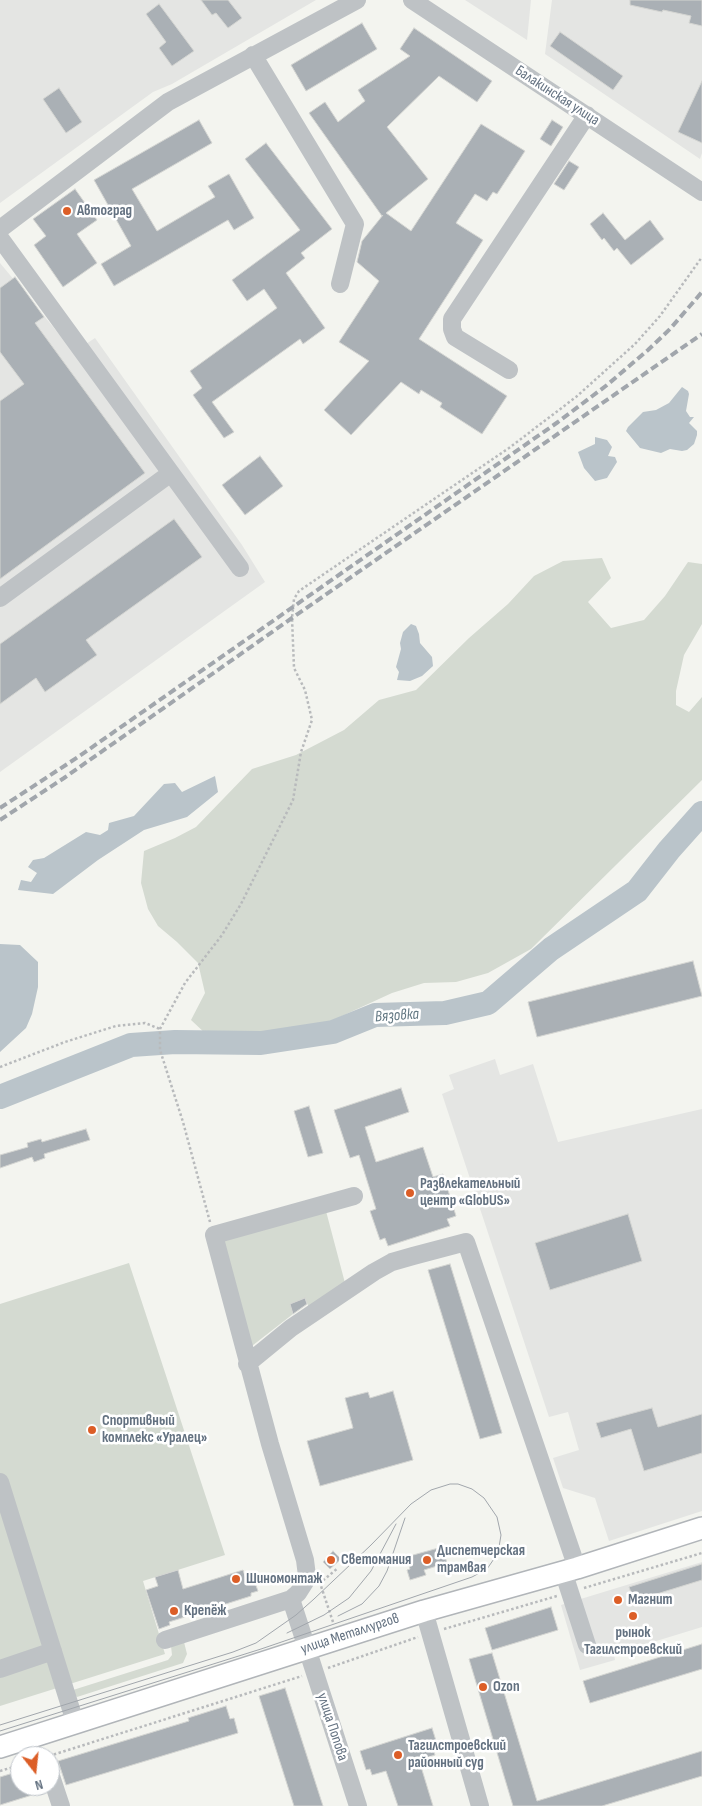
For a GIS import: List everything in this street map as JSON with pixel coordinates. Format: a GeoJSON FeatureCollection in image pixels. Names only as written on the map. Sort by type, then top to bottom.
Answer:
{"type":"FeatureCollection","features":[{"type":"Feature","properties":{"kind":"main road","name":"улица Металлургов"},"geometry":{"type":"LineString","coordinates":[[0,1747],[424,1611],[570,1569],[702,1528]]}},
{"type":"Feature","properties":{"kind":"street"},"geometry":{"type":"LineString","coordinates":[[0,229],[168,102],[357,0]]}},
{"type":"Feature","properties":{"kind":"street","name":"Балакинская улица"},"geometry":{"type":"LineString","coordinates":[[412,0],[702,192]]}},
{"type":"Feature","properties":{"kind":"street"},"geometry":{"type":"LineString","coordinates":[[253,55],[355,224],[340,284]]}},
{"type":"Feature","properties":{"kind":"street"},"geometry":{"type":"LineString","coordinates":[[509,370],[455,337],[452,329],[452,318],[587,115]]}},
{"type":"Feature","properties":{"kind":"street"},"geometry":{"type":"LineString","coordinates":[[0,238],[240,568]]}},
{"type":"Feature","properties":{"kind":"street"},"geometry":{"type":"LineString","coordinates":[[0,598],[171,473]]}},
{"type":"Feature","properties":{"kind":"street"},"geometry":{"type":"LineString","coordinates":[[165,1640],[291,1599],[298,1593],[307,1576],[305,1560],[247,1364],[214,1235],[354,1196]]}},
{"type":"Feature","properties":{"kind":"street"},"geometry":{"type":"LineString","coordinates":[[247,1364],[291,1328],[374,1272],[392,1262],[466,1242],[570,1569],[570,1592],[587,1645]]}},
{"type":"Feature","properties":{"kind":"street"},"geometry":{"type":"LineString","coordinates":[[0,1482],[75,1722]]}},
{"type":"Feature","properties":{"kind":"street","name":"улица Попова"},"geometry":{"type":"LineString","coordinates":[[291,1599],[358,1806]]}},
{"type":"Feature","properties":{"kind":"street"},"geometry":{"type":"LineString","coordinates":[[424,1611],[480,1806]]}},
{"type":"Feature","properties":{"kind":"street"},"geometry":{"type":"LineString","coordinates":[[0,1669],[53,1652]]}},
{"type":"Feature","properties":{"kind":"path"},"geometry":{"type":"LineString","coordinates":[[214,1235],[205,1209],[184,1122],[160,1050],[160,1029],[185,983],[222,935],[241,904],[293,800],[302,752],[312,720],[305,690],[294,668],[292,618],[294,599],[299,591],[509,448],[576,398],[635,344],[654,323],[702,257]]}},
{"type":"Feature","properties":{"kind":"path"},"geometry":{"type":"LineString","coordinates":[[0,1067],[65,1042],[116,1026],[145,1023],[160,1029]]}},
{"type":"Feature","properties":{"kind":"path"},"geometry":{"type":"LineString","coordinates":[[60,1753],[430,1633],[702,1554]]}},
{"type":"Feature","properties":{"kind":"path"},"geometry":{"type":"LineString","coordinates":[[338,1568],[320,1583],[345,1662]]}},
{"type":"Feature","properties":{"kind":"shaded area"},"geometry":{"type":"Polygon","coordinates":[[[0,0],[316,0],[172,84],[153,92],[0,203],[0,0]]]}},
{"type":"Feature","properties":{"kind":"shaded area"},"geometry":{"type":"Polygon","coordinates":[[[465,0],[531,0],[527,40],[465,0]]]}},
{"type":"Feature","properties":{"kind":"shaded area"},"geometry":{"type":"Polygon","coordinates":[[[552,0],[702,0],[702,153],[700,159],[545,54],[552,0]]]}},
{"type":"Feature","properties":{"kind":"shaded area"},"geometry":{"type":"Polygon","coordinates":[[[0,263],[74,352],[95,338],[242,545],[265,582],[0,772],[0,263]]]}},
{"type":"Feature","properties":{"kind":"shaded area"},"geometry":{"type":"Polygon","coordinates":[[[682,387],[689,394],[686,411],[690,417],[694,417],[689,423],[697,431],[694,444],[687,450],[670,449],[661,453],[640,448],[626,431],[628,427],[643,412],[656,410],[669,403],[682,387]]]}},
{"type":"Feature","properties":{"kind":"shaded area"},"geometry":{"type":"Polygon","coordinates":[[[595,437],[607,440],[612,447],[608,456],[615,457],[617,462],[607,478],[595,481],[584,468],[578,452],[595,444],[595,437]]]}},
{"type":"Feature","properties":{"kind":"shaded area"},"geometry":{"type":"Polygon","coordinates":[[[602,558],[611,578],[588,602],[611,628],[644,620],[665,596],[688,562],[702,564],[702,624],[684,655],[676,691],[676,705],[689,712],[702,697],[702,780],[531,949],[488,973],[456,982],[424,983],[392,993],[305,1033],[206,1034],[191,1020],[205,993],[198,963],[158,926],[148,909],[141,883],[144,851],[196,827],[252,769],[296,755],[344,730],[379,700],[416,690],[469,638],[508,604],[534,576],[563,561],[602,558]]]}},
{"type":"Feature","properties":{"kind":"shaded area"},"geometry":{"type":"Polygon","coordinates":[[[411,624],[416,626],[420,643],[432,657],[433,666],[422,676],[410,681],[397,680],[399,672],[396,667],[401,649],[400,643],[403,632],[411,624]]]}},
{"type":"Feature","properties":{"kind":"shaded area"},"geometry":{"type":"Polygon","coordinates":[[[215,776],[218,792],[187,817],[144,830],[98,860],[53,894],[18,890],[21,880],[31,882],[37,873],[28,867],[33,860],[44,858],[86,832],[100,835],[108,830],[109,823],[134,816],[164,784],[175,783],[182,792],[215,776]]]}},
{"type":"Feature","properties":{"kind":"shaded area"},"geometry":{"type":"Polygon","coordinates":[[[0,944],[20,945],[38,962],[38,987],[32,1014],[26,1028],[0,1052],[0,944]]]}},
{"type":"Feature","properties":{"kind":"shaded area"},"geometry":{"type":"Polygon","coordinates":[[[495,1059],[500,1075],[533,1064],[558,1142],[702,1109],[702,1511],[609,1541],[595,1498],[563,1488],[553,1458],[579,1450],[568,1412],[549,1417],[442,1094],[454,1089],[449,1075],[495,1059]]]}},
{"type":"Feature","properties":{"kind":"shaded area"},"geometry":{"type":"Polygon","coordinates":[[[326,1211],[345,1283],[309,1308],[305,1298],[290,1304],[293,1314],[248,1349],[221,1241],[326,1211]]]}},
{"type":"Feature","properties":{"kind":"shaded area","name":"Спортивный комплекс «Уралец»"},"geometry":{"type":"Polygon","coordinates":[[[129,1263],[225,1555],[143,1581],[165,1654],[0,1706],[0,1304],[129,1263]]]}},
{"type":"Feature","properties":{"kind":"shaded area","name":"рынок Тагилстроевский"},"geometry":{"type":"Polygon","coordinates":[[[702,1562],[702,1627],[614,1654],[615,1660],[580,1670],[561,1605],[702,1562]]]}},
{"type":"Feature","properties":{"kind":"shaded area"},"geometry":{"type":"Polygon","coordinates":[[[184,1642],[187,1654],[183,1663],[77,1697],[74,1695],[73,1690],[168,1660],[172,1655],[171,1646],[184,1642]]]}},
{"type":"Feature","properties":{"kind":"building"},"geometry":{"type":"Polygon","coordinates":[[[201,0],[228,0],[242,18],[228,28],[216,13],[212,15],[201,0]]]}},
{"type":"Feature","properties":{"kind":"building"},"geometry":{"type":"Polygon","coordinates":[[[630,0],[702,0],[702,26],[689,23],[691,16],[630,5],[630,0]]]}},
{"type":"Feature","properties":{"kind":"building"},"geometry":{"type":"Polygon","coordinates":[[[159,4],[194,51],[172,66],[159,48],[166,42],[146,14],[159,4]]]}},
{"type":"Feature","properties":{"kind":"building"},"geometry":{"type":"Polygon","coordinates":[[[362,23],[377,49],[306,91],[291,65],[362,23]]]}},
{"type":"Feature","properties":{"kind":"building"},"geometry":{"type":"Polygon","coordinates":[[[414,28],[492,81],[477,102],[439,76],[387,127],[428,179],[386,213],[411,231],[481,124],[525,151],[497,194],[493,192],[487,201],[475,194],[456,223],[483,240],[419,339],[507,396],[482,434],[440,407],[442,403],[421,390],[419,394],[401,382],[351,435],[324,410],[369,361],[339,342],[379,281],[357,262],[362,241],[383,215],[309,113],[325,102],[338,122],[365,101],[358,90],[410,56],[400,49],[414,28]]]}},
{"type":"Feature","properties":{"kind":"building"},"geometry":{"type":"Polygon","coordinates":[[[560,32],[623,76],[613,90],[550,46],[560,32]]]}},
{"type":"Feature","properties":{"kind":"building"},"geometry":{"type":"Polygon","coordinates":[[[702,81],[702,143],[678,132],[702,81]]]}},
{"type":"Feature","properties":{"kind":"building"},"geometry":{"type":"Polygon","coordinates":[[[59,88],[82,122],[66,133],[43,99],[59,88]]]}},
{"type":"Feature","properties":{"kind":"building"},"geometry":{"type":"Polygon","coordinates":[[[199,120],[212,143],[132,189],[157,231],[215,197],[208,186],[229,174],[254,218],[234,230],[228,220],[114,286],[101,264],[131,246],[94,180],[199,120]]]}},
{"type":"Feature","properties":{"kind":"building"},"geometry":{"type":"Polygon","coordinates":[[[552,120],[563,127],[551,146],[540,139],[552,120]]]}},
{"type":"Feature","properties":{"kind":"building"},"geometry":{"type":"Polygon","coordinates":[[[266,143],[332,229],[301,253],[305,258],[286,273],[325,328],[303,344],[300,339],[212,402],[234,432],[224,438],[193,395],[202,388],[190,371],[277,308],[264,289],[247,301],[232,280],[300,230],[245,159],[266,143]]]}},
{"type":"Feature","properties":{"kind":"building"},"geometry":{"type":"Polygon","coordinates":[[[569,161],[579,167],[564,190],[554,184],[569,161]]]}},
{"type":"Feature","properties":{"kind":"building"},"geometry":{"type":"Polygon","coordinates":[[[75,189],[97,220],[77,234],[97,263],[63,287],[34,245],[46,236],[33,219],[75,189]]]}},
{"type":"Feature","properties":{"kind":"building"},"geometry":{"type":"Polygon","coordinates":[[[603,213],[625,240],[650,220],[664,239],[631,265],[617,248],[614,251],[604,238],[602,240],[590,224],[603,213]]]}},
{"type":"Feature","properties":{"kind":"building"},"geometry":{"type":"Polygon","coordinates":[[[15,277],[44,317],[35,323],[145,473],[0,579],[0,401],[24,384],[0,352],[0,288],[15,277]]]}},
{"type":"Feature","properties":{"kind":"building"},"geometry":{"type":"Polygon","coordinates":[[[260,456],[283,486],[245,515],[222,485],[260,456]]]}},
{"type":"Feature","properties":{"kind":"building"},"geometry":{"type":"Polygon","coordinates":[[[174,519],[202,557],[86,640],[97,655],[45,692],[36,678],[0,704],[0,644],[174,519]]]}},
{"type":"Feature","properties":{"kind":"building"},"geometry":{"type":"Polygon","coordinates":[[[693,961],[702,996],[537,1037],[528,1002],[693,961]]]}},
{"type":"Feature","properties":{"kind":"building","name":"Развлекательный центр «GlobUS»"},"geometry":{"type":"Polygon","coordinates":[[[401,1088],[409,1112],[365,1127],[376,1162],[423,1147],[433,1177],[443,1174],[456,1216],[447,1219],[450,1226],[388,1246],[385,1238],[380,1240],[370,1211],[376,1209],[359,1155],[350,1158],[334,1110],[401,1088]]]}},
{"type":"Feature","properties":{"kind":"building"},"geometry":{"type":"Polygon","coordinates":[[[309,1106],[323,1153],[308,1157],[294,1111],[309,1106]]]}},
{"type":"Feature","properties":{"kind":"building"},"geometry":{"type":"Polygon","coordinates":[[[86,1129],[90,1140],[44,1154],[45,1158],[34,1162],[32,1157],[0,1168],[0,1155],[28,1147],[27,1143],[41,1139],[42,1142],[86,1129]]]}},
{"type":"Feature","properties":{"kind":"building"},"geometry":{"type":"Polygon","coordinates":[[[628,1214],[642,1261],[550,1290],[535,1243],[628,1214]]]}},
{"type":"Feature","properties":{"kind":"building"},"geometry":{"type":"Polygon","coordinates":[[[450,1264],[502,1433],[480,1439],[428,1270],[450,1264]]]}},
{"type":"Feature","properties":{"kind":"building"},"geometry":{"type":"Polygon","coordinates":[[[305,1298],[307,1304],[293,1314],[290,1304],[305,1298]]]}},
{"type":"Feature","properties":{"kind":"building"},"geometry":{"type":"Polygon","coordinates":[[[393,1391],[413,1460],[320,1486],[307,1441],[353,1428],[345,1398],[368,1392],[370,1398],[393,1391]]]}},
{"type":"Feature","properties":{"kind":"building"},"geometry":{"type":"Polygon","coordinates":[[[652,1408],[658,1427],[702,1414],[702,1453],[644,1471],[631,1429],[601,1438],[596,1423],[652,1408]]]}},
{"type":"Feature","properties":{"kind":"building","name":"Диспетчерская трамвая"},"geometry":{"type":"Polygon","coordinates":[[[442,1547],[447,1563],[424,1570],[426,1575],[410,1580],[407,1570],[410,1569],[406,1557],[442,1547]]]}},
{"type":"Feature","properties":{"kind":"building"},"geometry":{"type":"Polygon","coordinates":[[[333,1551],[341,1559],[330,1569],[323,1562],[333,1551]]]}},
{"type":"Feature","properties":{"kind":"building"},"geometry":{"type":"Polygon","coordinates":[[[702,1564],[702,1580],[634,1601],[629,1587],[702,1564]]]}},
{"type":"Feature","properties":{"kind":"building"},"geometry":{"type":"Polygon","coordinates":[[[178,1570],[183,1589],[243,1570],[247,1582],[254,1580],[258,1591],[251,1593],[251,1596],[169,1622],[170,1625],[159,1629],[146,1590],[158,1586],[155,1577],[178,1570]]]}},
{"type":"Feature","properties":{"kind":"building"},"geometry":{"type":"Polygon","coordinates":[[[551,1607],[558,1630],[492,1650],[485,1628],[551,1607]]]}},
{"type":"Feature","properties":{"kind":"building"},"geometry":{"type":"Polygon","coordinates":[[[702,1644],[702,1669],[590,1703],[583,1681],[702,1644]]]}},
{"type":"Feature","properties":{"kind":"building"},"geometry":{"type":"Polygon","coordinates":[[[492,1653],[537,1801],[702,1751],[702,1776],[602,1806],[513,1806],[469,1659],[492,1653]]]}},
{"type":"Feature","properties":{"kind":"building"},"geometry":{"type":"Polygon","coordinates":[[[285,1688],[323,1806],[294,1806],[259,1696],[285,1688]]]}},
{"type":"Feature","properties":{"kind":"building"},"geometry":{"type":"Polygon","coordinates":[[[226,1706],[230,1719],[234,1718],[238,1733],[66,1785],[60,1767],[60,1760],[189,1721],[188,1718],[226,1706]]]}},
{"type":"Feature","properties":{"kind":"building"},"geometry":{"type":"Polygon","coordinates":[[[432,1728],[438,1747],[433,1749],[435,1755],[419,1760],[433,1806],[398,1806],[386,1771],[372,1775],[370,1769],[366,1770],[360,1751],[432,1728]]]}},
{"type":"Feature","properties":{"kind":"building"},"geometry":{"type":"Polygon","coordinates":[[[10,1774],[10,1796],[29,1796],[0,1805],[0,1777],[10,1774]]]}},
{"type":"Feature","properties":{"kind":"waterway","name":"Вязовка"},"geometry":{"type":"LineString","coordinates":[[0,1097],[131,1045],[175,1042],[261,1043],[333,1032],[375,1015],[445,1013],[488,1003],[551,949],[637,891],[669,850],[702,813]]}},
{"type":"Feature","properties":{"kind":"tram line"},"geometry":{"type":"LineString","coordinates":[[0,1725],[233,1652],[256,1643],[296,1615],[371,1545],[411,1504],[431,1490],[450,1484],[458,1484],[472,1489],[484,1498],[497,1517],[501,1535],[498,1553],[487,1569],[472,1577],[261,1649],[0,1731]]}},
{"type":"Feature","properties":{"kind":"tram line"},"geometry":{"type":"LineString","coordinates":[[338,1616],[362,1604],[379,1586],[387,1571],[405,1518]]}},
{"type":"Feature","properties":{"kind":"tram line"},"geometry":{"type":"LineString","coordinates":[[287,1633],[324,1615],[349,1598],[371,1571],[396,1524]]}},
{"type":"Feature","properties":{"kind":"railway"},"geometry":{"type":"LineString","coordinates":[[0,808],[78,757],[558,422],[607,385],[648,350],[670,329],[702,292]]}},
{"type":"Feature","properties":{"kind":"railway"},"geometry":{"type":"LineString","coordinates":[[0,820],[64,778],[702,334]]}},
{"type":"Feature","properties":{"kind":"place","name":"Автоград"},"geometry":{"type":"Point","coordinates":[67,211]}},
{"type":"Feature","properties":{"kind":"place","name":"Развлекательный центр «GlobUS»"},"geometry":{"type":"Point","coordinates":[410,1193]}},
{"type":"Feature","properties":{"kind":"place","name":"Спортивный комплекс «Уралец»"},"geometry":{"type":"Point","coordinates":[92,1430]}},
{"type":"Feature","properties":{"kind":"place","name":"Светомания"},"geometry":{"type":"Point","coordinates":[331,1560]}},
{"type":"Feature","properties":{"kind":"place","name":"Диспетчерская трамвая"},"geometry":{"type":"Point","coordinates":[427,1560]}},
{"type":"Feature","properties":{"kind":"place","name":"Шиномонтаж"},"geometry":{"type":"Point","coordinates":[236,1579]}},
{"type":"Feature","properties":{"kind":"place","name":"Магнит"},"geometry":{"type":"Point","coordinates":[618,1600]}},
{"type":"Feature","properties":{"kind":"place","name":"Крепёж"},"geometry":{"type":"Point","coordinates":[174,1611]}},
{"type":"Feature","properties":{"kind":"place","name":"рынок Тагилстроевский"},"geometry":{"type":"Point","coordinates":[633,1616]}},
{"type":"Feature","properties":{"kind":"place","name":"Ozon"},"geometry":{"type":"Point","coordinates":[483,1687]}},
{"type":"Feature","properties":{"kind":"place","name":"Тагилстроевский районный суд"},"geometry":{"type":"Point","coordinates":[398,1755]}}]}
